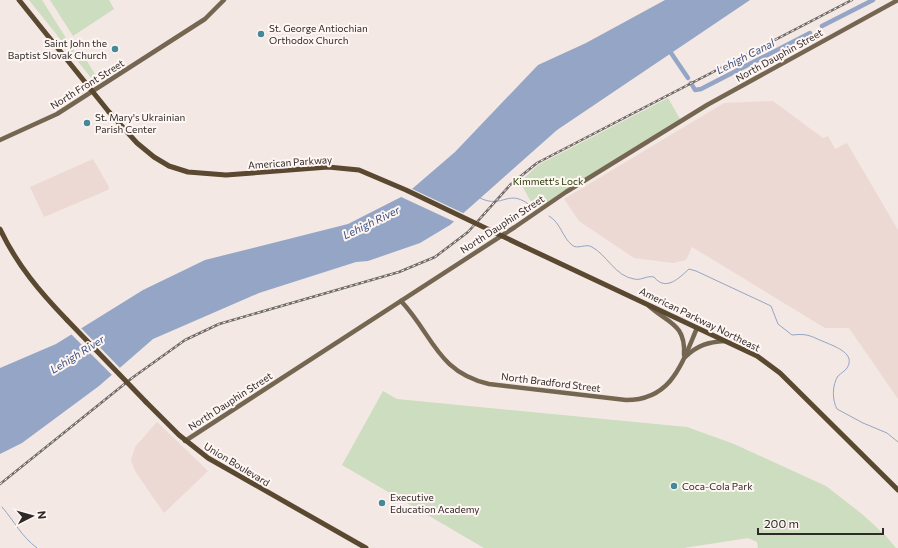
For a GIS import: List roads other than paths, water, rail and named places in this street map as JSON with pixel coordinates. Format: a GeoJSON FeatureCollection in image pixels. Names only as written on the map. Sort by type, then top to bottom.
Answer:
{"type":"FeatureCollection","features":[{"type":"Feature","properties":{"kind":"main road"},"geometry":{"type":"LineString","coordinates":[[19,0],[92,92]]}},
{"type":"Feature","properties":{"kind":"main road","name":"American Parkway"},"geometry":{"type":"LineString","coordinates":[[92,92],[137,143],[154,157],[169,166],[188,172],[226,175],[328,167],[359,170],[406,190],[525,247]]}},
{"type":"Feature","properties":{"kind":"main road","name":"Union Boulevard"},"geometry":{"type":"LineString","coordinates":[[0,230],[27,276],[67,320],[185,440],[208,458],[240,478],[366,548]]}},
{"type":"Feature","properties":{"kind":"main road","name":"American Parkway Northeast"},"geometry":{"type":"LineString","coordinates":[[525,247],[749,351],[772,366],[898,490]]}},
{"type":"Feature","properties":{"kind":"street","name":"North Front Street"},"geometry":{"type":"LineString","coordinates":[[0,140],[57,114],[205,19],[224,0]]}},
{"type":"Feature","properties":{"kind":"street","name":"North Dauphin Street"},"geometry":{"type":"LineString","coordinates":[[185,440],[401,301],[566,192],[707,105],[898,0]]}},
{"type":"Feature","properties":{"kind":"street","name":"North Bradford Street"},"geometry":{"type":"LineString","coordinates":[[401,301],[443,359],[468,378],[489,384],[598,397],[636,400],[649,396],[665,387],[678,372],[697,328]]}},
{"type":"Feature","properties":{"kind":"street"},"geometry":{"type":"LineString","coordinates":[[644,302],[674,324],[681,332],[684,341],[684,358]]}},
{"type":"Feature","properties":{"kind":"street"},"geometry":{"type":"LineString","coordinates":[[684,358],[694,349],[705,343],[725,341]]}},
{"type":"Feature","properties":{"kind":"water","name":"Lehigh River"},"geometry":{"type":"Polygon","coordinates":[[[665,0],[750,0],[557,130],[450,225],[420,243],[368,261],[356,262],[259,293],[153,339],[99,386],[22,443],[0,454],[0,368],[56,344],[143,290],[205,260],[348,224],[405,195],[455,152],[538,65],[586,43],[665,0]]]}},
{"type":"Feature","properties":{"kind":"waterway","name":"Lehigh Canal"},"geometry":{"type":"LineString","coordinates":[[822,26],[873,0]]}},
{"type":"Feature","properties":{"kind":"waterway","name":"Lehigh Canal"},"geometry":{"type":"LineString","coordinates":[[691,83],[695,90],[701,89],[810,33]]}},
{"type":"Feature","properties":{"kind":"waterway","name":"Lehigh Canal"},"geometry":{"type":"LineString","coordinates":[[669,50],[688,78]]}},
{"type":"Feature","properties":{"kind":"waterway"},"geometry":{"type":"LineString","coordinates":[[480,198],[495,202],[517,198],[532,207]]}},
{"type":"Feature","properties":{"kind":"waterway"},"geometry":{"type":"LineString","coordinates":[[549,216],[556,222],[572,245],[576,247],[592,247],[616,270],[627,277],[637,279],[654,277],[663,283],[668,283],[677,279],[689,269],[696,271],[771,306],[778,324],[792,335],[810,336],[840,349],[847,355],[849,363],[846,369],[838,376],[836,380],[834,397],[837,409],[863,423],[887,433],[898,442]]}},
{"type":"Feature","properties":{"kind":"waterway"},"geometry":{"type":"LineString","coordinates":[[2,507],[22,534],[37,548]]}},
{"type":"Feature","properties":{"kind":"railway"},"geometry":{"type":"LineString","coordinates":[[0,484],[132,378],[185,340],[219,324],[399,272],[435,257],[468,232],[510,185],[537,163],[852,0]]}},
{"type":"Feature","properties":{"kind":"place","name":"St. George Antiochian Orthodox Church"},"geometry":{"type":"Point","coordinates":[261,34]}},
{"type":"Feature","properties":{"kind":"place","name":"Saint John the Baptist Slovak Church"},"geometry":{"type":"Point","coordinates":[115,49]}},
{"type":"Feature","properties":{"kind":"place","name":"St. Mary's Ukrainian Parish Center"},"geometry":{"type":"Point","coordinates":[87,123]}},
{"type":"Feature","properties":{"kind":"place","name":"Coca-Cola Park"},"geometry":{"type":"Point","coordinates":[674,486]}},
{"type":"Feature","properties":{"kind":"place","name":"Executive Education Academy"},"geometry":{"type":"Point","coordinates":[382,503]}},
{"type":"Feature","properties":{"kind":"park label","name":"Kimmett's Lock"},"geometry":{"type":"Point","coordinates":[548,181]}}]}
